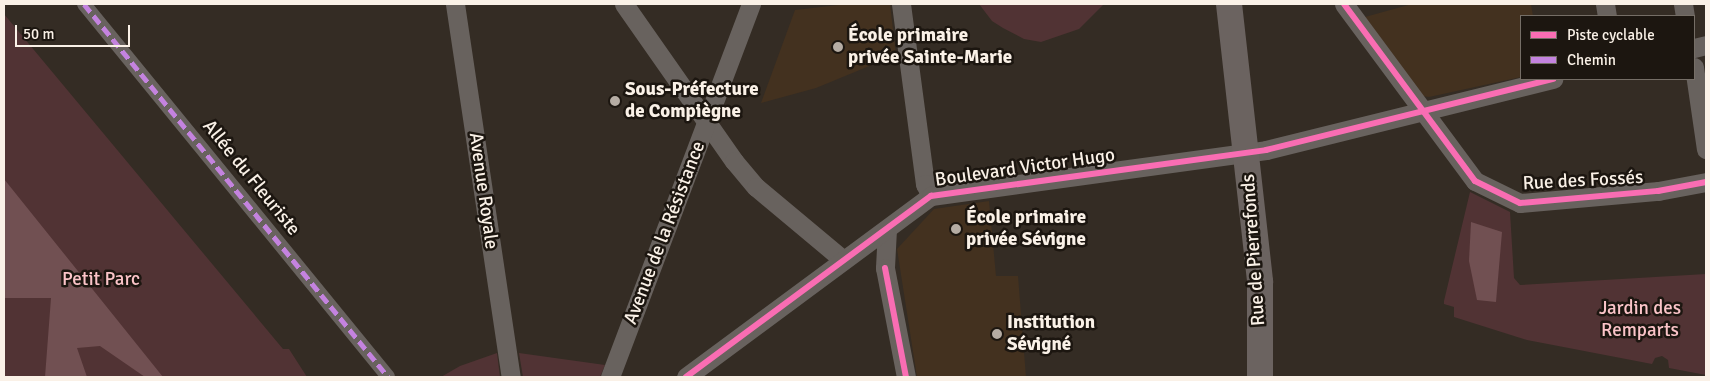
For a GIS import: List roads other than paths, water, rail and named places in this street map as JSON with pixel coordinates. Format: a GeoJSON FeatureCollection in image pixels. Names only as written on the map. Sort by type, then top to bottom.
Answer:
{"type":"FeatureCollection","features":[{"type":"Feature","properties":{"kind":"main road","name":"Rue de Pierrefonds"},"geometry":{"type":"LineString","coordinates":[[1228,4],[1260,282],[1260,377]]}},
{"type":"Feature","properties":{"kind":"street","name":"Allée du Fleuriste"},"geometry":{"type":"LineString","coordinates":[[84,4],[388,377]]}},
{"type":"Feature","properties":{"kind":"street","name":"Avenue Royale"},"geometry":{"type":"LineString","coordinates":[[455,4],[511,377]]}},
{"type":"Feature","properties":{"kind":"street"},"geometry":{"type":"LineString","coordinates":[[624,4],[756,187],[847,256],[873,259],[885,268]]}},
{"type":"Feature","properties":{"kind":"street","name":"Avenue de la Résistance"},"geometry":{"type":"LineString","coordinates":[[610,377],[751,4]]}},
{"type":"Feature","properties":{"kind":"street"},"geometry":{"type":"LineString","coordinates":[[901,4],[925,184],[931,196]]}},
{"type":"Feature","properties":{"kind":"street","name":"Rue des Fossés"},"geometry":{"type":"LineString","coordinates":[[1344,4],[1426,110],[1475,181],[1520,202],[1658,192],[1706,182]]}},
{"type":"Feature","properties":{"kind":"street"},"geometry":{"type":"LineString","coordinates":[[1695,74],[1706,148]]}},
{"type":"Feature","properties":{"kind":"street","name":"Boulevard Victor Hugo"},"geometry":{"type":"LineString","coordinates":[[686,377],[847,256],[931,196],[1246,152],[1549,80]]}},
{"type":"Feature","properties":{"kind":"street"},"geometry":{"type":"LineString","coordinates":[[887,229],[885,268],[906,377]]}},
{"type":"Feature","properties":{"kind":"place","name":"École primaire privée Sainte-Marie"},"geometry":{"type":"Point","coordinates":[838,47]}},
{"type":"Feature","properties":{"kind":"place","name":"Sous-Préfecture de Compiègne"},"geometry":{"type":"Point","coordinates":[615,101]}},
{"type":"Feature","properties":{"kind":"place","name":"École primaire privée Sévigne"},"geometry":{"type":"Point","coordinates":[956,229]}},
{"type":"Feature","properties":{"kind":"place","name":"Institution Sévigné"},"geometry":{"type":"Point","coordinates":[997,334]}},
{"type":"Feature","properties":{"kind":"park label","name":"Petit Parc"},"geometry":{"type":"Point","coordinates":[101,280]}},
{"type":"Feature","properties":{"kind":"park label","name":"Jardin des Remparts"},"geometry":{"type":"Point","coordinates":[1640,320]}}]}
